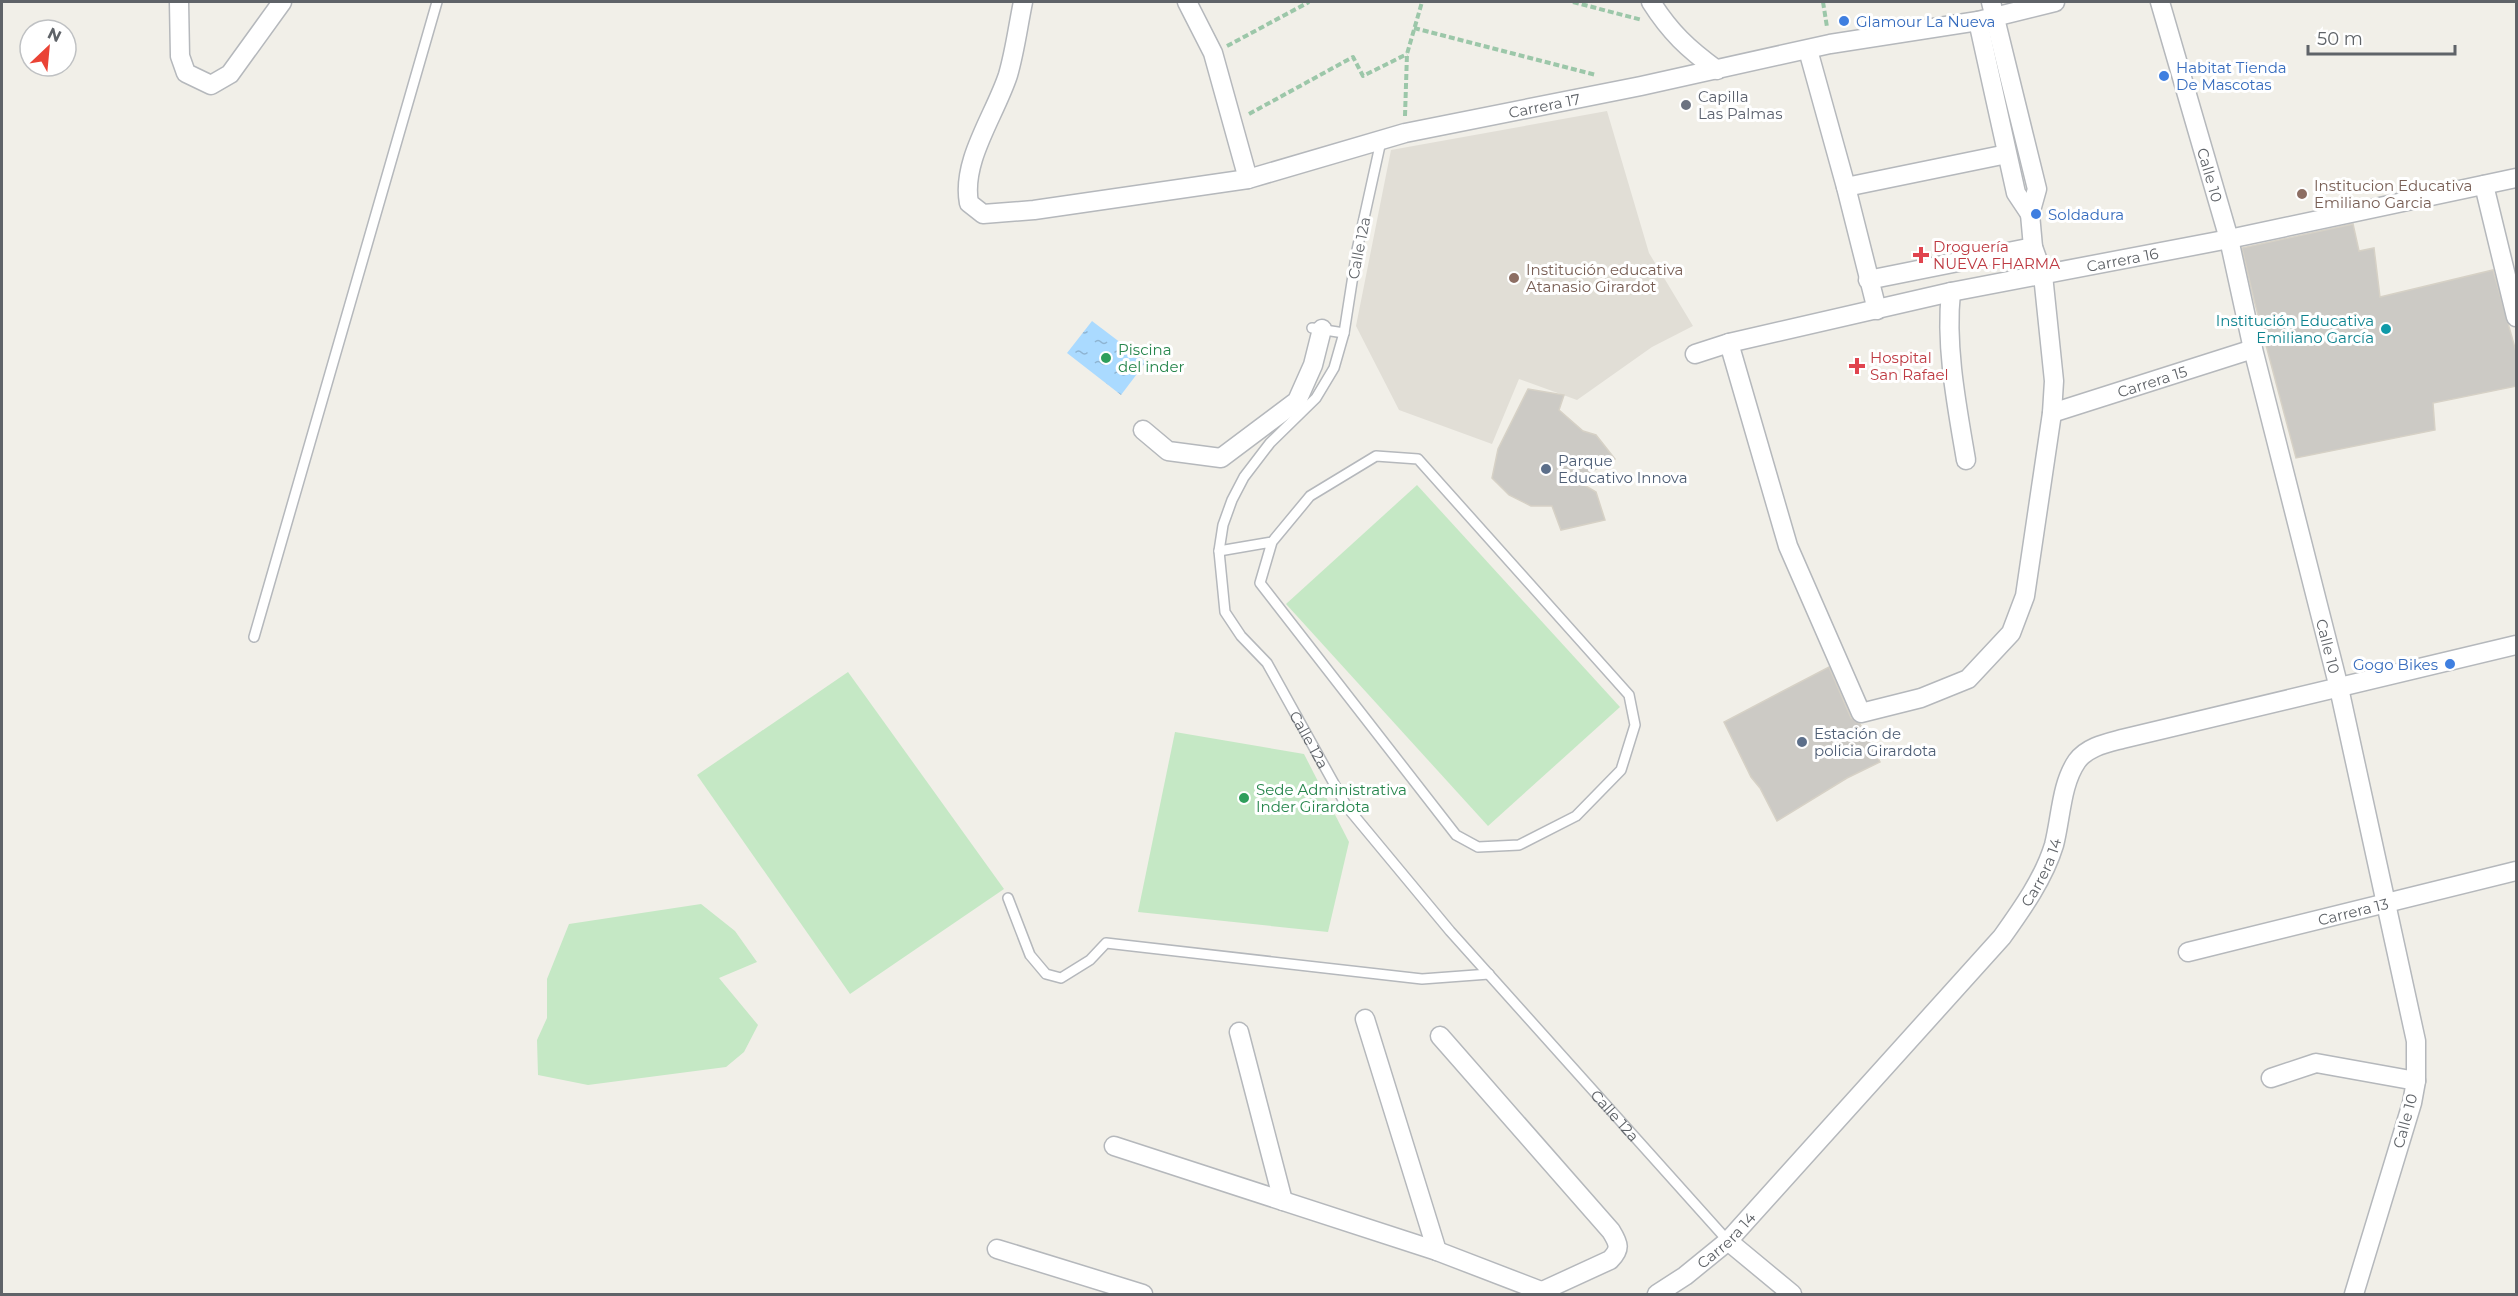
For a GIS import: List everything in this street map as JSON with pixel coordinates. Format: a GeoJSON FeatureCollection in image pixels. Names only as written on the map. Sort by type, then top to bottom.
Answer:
{"type":"FeatureCollection","features":[{"type":"Feature","properties":{"kind":"street"},"geometry":{"type":"LineString","coordinates":[[179,2],[180,56],[186,73],[211,85],[230,74],[282,2]]}},
{"type":"Feature","properties":{"kind":"street","name":"Carrera 17"},"geometry":{"type":"LineString","coordinates":[[1023,2],[1008,74],[969,167],[966,188],[969,203],[983,214],[1034,210],[1248,179],[1405,133],[1717,70],[1830,44],[2055,2]]}},
{"type":"Feature","properties":{"kind":"street"},"geometry":{"type":"LineString","coordinates":[[1187,2],[1214,53],[1248,179]]}},
{"type":"Feature","properties":{"kind":"street"},"geometry":{"type":"LineString","coordinates":[[1651,2],[1666,26],[1690,50],[1717,70]]}},
{"type":"Feature","properties":{"kind":"street","name":"Calle 10"},"geometry":{"type":"LineString","coordinates":[[2160,2],[2229,238],[2253,349],[2339,688],[2388,903],[2416,1041],[2416,1081],[2412,1103],[2354,1294]]}},
{"type":"Feature","properties":{"kind":"street"},"geometry":{"type":"LineString","coordinates":[[1988,13],[2007,154],[2016,193],[2030,213]]}},
{"type":"Feature","properties":{"kind":"street"},"geometry":{"type":"LineString","coordinates":[[1730,343],[1788,546],[1861,713],[1921,698],[1968,679],[2011,633],[2025,596],[2052,413],[2054,381],[2043,275],[2033,247],[2030,213],[2037,189],[1988,13]]}},
{"type":"Feature","properties":{"kind":"street"},"geometry":{"type":"LineString","coordinates":[[1808,50],[1877,310]]}},
{"type":"Feature","properties":{"kind":"street"},"geometry":{"type":"LineString","coordinates":[[1846,187],[2007,154]]}},
{"type":"Feature","properties":{"kind":"street","name":"Carrera 16"},"geometry":{"type":"LineString","coordinates":[[1695,354],[1730,343],[1951,292],[2229,238],[2517,178]]}},
{"type":"Feature","properties":{"kind":"street"},"geometry":{"type":"LineString","coordinates":[[2484,185],[2517,317]]}},
{"type":"Feature","properties":{"kind":"street"},"geometry":{"type":"LineString","coordinates":[[1868,280],[2033,247]]}},
{"type":"Feature","properties":{"kind":"street"},"geometry":{"type":"LineString","coordinates":[[1951,292],[1948,317],[1954,395],[1966,460]]}},
{"type":"Feature","properties":{"kind":"street"},"geometry":{"type":"LineString","coordinates":[[1143,430],[1168,451],[1221,458],[1297,401],[1314,365],[1317,329]]}},
{"type":"Feature","properties":{"kind":"street","name":"Carrera 15"},"geometry":{"type":"LineString","coordinates":[[2052,413],[2253,349]]}},
{"type":"Feature","properties":{"kind":"street","name":"Carrera 14"},"geometry":{"type":"LineString","coordinates":[[1657,1294],[1685,1276],[1728,1241],[1979,963],[2022,909],[2040,878],[2053,847],[2069,777],[2078,759],[2095,747],[2122,739],[2517,645]]}},
{"type":"Feature","properties":{"kind":"street","name":"Carrera 13"},"geometry":{"type":"LineString","coordinates":[[2188,952],[2517,871]]}},
{"type":"Feature","properties":{"kind":"street"},"geometry":{"type":"LineString","coordinates":[[1365,1019],[1437,1251]]}},
{"type":"Feature","properties":{"kind":"street"},"geometry":{"type":"LineString","coordinates":[[1239,1032],[1283,1201]]}},
{"type":"Feature","properties":{"kind":"street"},"geometry":{"type":"LineString","coordinates":[[1114,1146],[1437,1251],[1549,1291],[1610,1260],[1617,1252],[1619,1244],[1611,1231],[1440,1036]]}},
{"type":"Feature","properties":{"kind":"street"},"geometry":{"type":"LineString","coordinates":[[2271,1078],[2316,1063],[2416,1081]]}},
{"type":"Feature","properties":{"kind":"street","name":"Calle 12a"},"geometry":{"type":"LineString","coordinates":[[1728,1241],[1792,1294]]}},
{"type":"Feature","properties":{"kind":"street"},"geometry":{"type":"LineString","coordinates":[[997,1250],[1143,1294]]}},
{"type":"Feature","properties":{"kind":"lane"},"geometry":{"type":"LineString","coordinates":[[254,637],[437,2]]}},
{"type":"Feature","properties":{"kind":"lane","name":"Calle 12a"},"geometry":{"type":"LineString","coordinates":[[1381,141],[1357,250],[1344,333],[1334,368],[1316,398],[1270,443],[1244,477],[1223,525],[1220,551],[1225,612],[1241,636],[1267,663],[1347,807],[1489,974],[1728,1241]]}},
{"type":"Feature","properties":{"kind":"lane"},"geometry":{"type":"LineString","coordinates":[[1317,329],[1344,333]]}},
{"type":"Feature","properties":{"kind":"lane"},"geometry":{"type":"LineString","coordinates":[[1220,551],[1272,542],[1310,496],[1376,456],[1418,459],[1629,695],[1635,725],[1621,770],[1576,816],[1519,845],[1478,847],[1456,836],[1260,583],[1272,542]]}},
{"type":"Feature","properties":{"kind":"lane"},"geometry":{"type":"LineString","coordinates":[[1008,898],[1030,955],[1046,974],[1061,978],[1071,974],[1089,960],[1106,943],[1422,979],[1489,974]]}},
{"type":"Feature","properties":{"kind":"path"},"geometry":{"type":"LineString","coordinates":[[1214,53],[1309,2]]}},
{"type":"Feature","properties":{"kind":"path"},"geometry":{"type":"LineString","coordinates":[[1405,133],[1407,54],[1422,2]]}},
{"type":"Feature","properties":{"kind":"path"},"geometry":{"type":"LineString","coordinates":[[1573,2],[1666,26]]}},
{"type":"Feature","properties":{"kind":"path"},"geometry":{"type":"LineString","coordinates":[[1823,2],[1830,44]]}},
{"type":"Feature","properties":{"kind":"path"},"geometry":{"type":"LineString","coordinates":[[1414,28],[1607,78]]}},
{"type":"Feature","properties":{"kind":"path"},"geometry":{"type":"LineString","coordinates":[[1232,123],[1353,57],[1363,76],[1407,54]]}},
{"type":"Feature","properties":{"kind":"shaded area","name":"Institución educativa Atanasio Girardot"},"geometry":{"type":"Polygon","coordinates":[[[1607,111],[1649,253],[1693,326],[1652,347],[1577,400],[1519,379],[1492,444],[1399,410],[1356,326],[1391,150],[1607,111]]]}},
{"type":"Feature","properties":{"kind":"green space"},"geometry":{"type":"Polygon","coordinates":[[[1417,485],[1620,707],[1488,826],[1286,604],[1417,485]]]}},
{"type":"Feature","properties":{"kind":"green space"},"geometry":{"type":"Polygon","coordinates":[[[848,672],[1004,889],[850,994],[697,775],[848,672]]]}},
{"type":"Feature","properties":{"kind":"green space","name":"Sede Administrativa Inder Girardota"},"geometry":{"type":"Polygon","coordinates":[[[1175,732],[1304,754],[1349,842],[1328,932],[1138,912],[1175,732]]]}},
{"type":"Feature","properties":{"kind":"green space"},"geometry":{"type":"Polygon","coordinates":[[[701,904],[735,931],[757,962],[719,978],[758,1025],[744,1052],[726,1067],[588,1085],[538,1075],[537,1040],[547,1018],[547,979],[569,924],[701,904]]]}},
{"type":"Feature","properties":{"kind":"water","name":"Piscina del inder"},"geometry":{"type":"Polygon","coordinates":[[[1092,321],[1146,362],[1121,395],[1067,353],[1092,321]]]}},
{"type":"Feature","properties":{"kind":"building","name":"Institución Educativa Emiliano García"},"geometry":{"type":"Polygon","coordinates":[[[2353,224],[2359,251],[2374,248],[2380,297],[2493,270],[2517,355],[2517,386],[2433,403],[2435,430],[2296,458],[2242,248],[2353,224]]]}},
{"type":"Feature","properties":{"kind":"building","name":"Parque Educativo Innova"},"geometry":{"type":"Polygon","coordinates":[[[1528,389],[1564,395],[1559,410],[1583,431],[1596,435],[1615,459],[1576,480],[1596,492],[1605,520],[1561,530],[1552,506],[1531,506],[1509,495],[1492,478],[1498,449],[1528,389]]]}},
{"type":"Feature","properties":{"kind":"building","name":"Estación de policia Girardota"},"geometry":{"type":"Polygon","coordinates":[[[1829,667],[1851,718],[1860,724],[1880,762],[1847,778],[1777,821],[1760,788],[1751,777],[1724,722],[1829,667]]]}},
{"type":"Feature","properties":{"kind":"place","name":"Glamour La Nueva"},"geometry":{"type":"Point","coordinates":[1844,21]}},
{"type":"Feature","properties":{"kind":"place","name":"Habitat Tienda De Mascotas"},"geometry":{"type":"Point","coordinates":[2164,76]}},
{"type":"Feature","properties":{"kind":"place","name":"Capilla Las Palmas"},"geometry":{"type":"Point","coordinates":[1686,105]}},
{"type":"Feature","properties":{"kind":"place","name":"Institucion Educativa Emiliano Garcia"},"geometry":{"type":"Point","coordinates":[2302,194]}},
{"type":"Feature","properties":{"kind":"place","name":"Soldadura"},"geometry":{"type":"Point","coordinates":[2036,214]}},
{"type":"Feature","properties":{"kind":"place","name":"Droguería NUEVA FHARMA"},"geometry":{"type":"Point","coordinates":[1921,255]}},
{"type":"Feature","properties":{"kind":"place","name":"Institución educativa Atanasio Girardot"},"geometry":{"type":"Point","coordinates":[1514,278]}},
{"type":"Feature","properties":{"kind":"place","name":"Institución Educativa Emiliano García"},"geometry":{"type":"Point","coordinates":[2386,329]}},
{"type":"Feature","properties":{"kind":"place","name":"Piscina del inder"},"geometry":{"type":"Point","coordinates":[1106,358]}},
{"type":"Feature","properties":{"kind":"place","name":"Hospital San Rafael"},"geometry":{"type":"Point","coordinates":[1857,366]}},
{"type":"Feature","properties":{"kind":"place","name":"Parque Educativo Innova"},"geometry":{"type":"Point","coordinates":[1546,469]}},
{"type":"Feature","properties":{"kind":"place","name":"Gogo Bikes"},"geometry":{"type":"Point","coordinates":[2450,664]}},
{"type":"Feature","properties":{"kind":"place","name":"Estación de policia Girardota"},"geometry":{"type":"Point","coordinates":[1802,742]}},
{"type":"Feature","properties":{"kind":"place","name":"Sede Administrativa Inder Girardota"},"geometry":{"type":"Point","coordinates":[1244,798]}}]}
